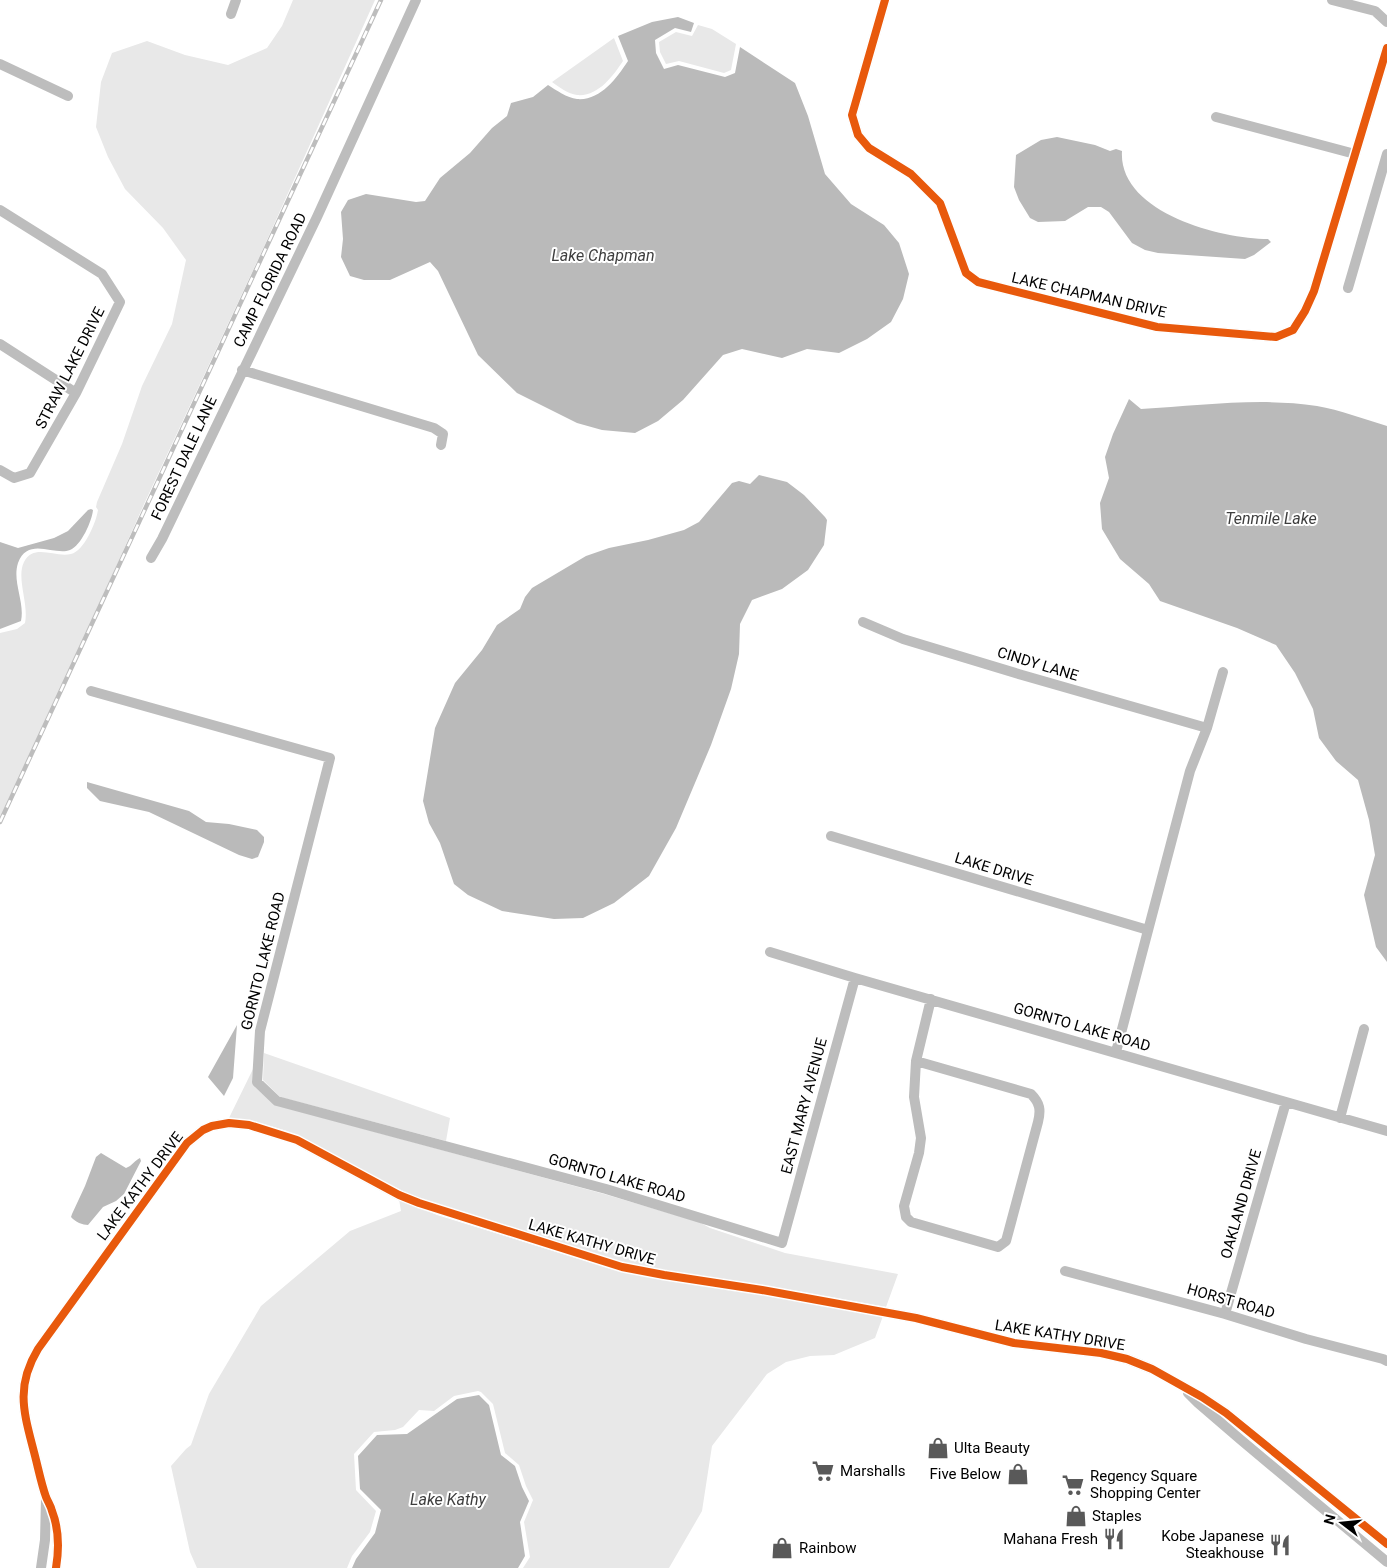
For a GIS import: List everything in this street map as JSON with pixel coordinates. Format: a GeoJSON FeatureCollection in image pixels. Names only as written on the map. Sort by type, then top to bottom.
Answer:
{"type":"FeatureCollection","features":[{"type":"Feature","properties":{"kind":"street"},"geometry":{"type":"LineString","coordinates":[[231,14],[236,0]]}},
{"type":"Feature","properties":{"kind":"street","name":"CAMP FLORIDA ROAD"},"geometry":{"type":"LineString","coordinates":[[416,0],[317,217],[242,370],[434,428],[443,434],[441,445]]}},
{"type":"Feature","properties":{"kind":"street","name":"LAKE CHAPMAN DRIVE"},"geometry":{"type":"LineString","coordinates":[[884,0],[852,115],[858,135],[869,148],[911,174],[940,203],[966,273],[978,282],[1157,327],[1276,337],[1293,330],[1305,311],[1314,291],[1387,48]]}},
{"type":"Feature","properties":{"kind":"street"},"geometry":{"type":"LineString","coordinates":[[1332,0],[1374,11],[1387,22]]}},
{"type":"Feature","properties":{"kind":"street"},"geometry":{"type":"LineString","coordinates":[[0,64],[68,96]]}},
{"type":"Feature","properties":{"kind":"street"},"geometry":{"type":"LineString","coordinates":[[1216,117],[1355,154]]}},
{"type":"Feature","properties":{"kind":"street"},"geometry":{"type":"LineString","coordinates":[[1348,288],[1387,154]]}},
{"type":"Feature","properties":{"kind":"street","name":"STRAW LAKE DRIVE"},"geometry":{"type":"LineString","coordinates":[[0,210],[102,274],[120,302],[76,393],[30,473],[14,478],[0,470]]}},
{"type":"Feature","properties":{"kind":"street"},"geometry":{"type":"LineString","coordinates":[[0,344],[76,393]]}},
{"type":"Feature","properties":{"kind":"street","name":"FOREST DALE LANE"},"geometry":{"type":"LineString","coordinates":[[151,558],[162,539],[242,370]]}},
{"type":"Feature","properties":{"kind":"street","name":"CINDY LANE"},"geometry":{"type":"LineString","coordinates":[[864,622],[903,639],[1207,728]]}},
{"type":"Feature","properties":{"kind":"street"},"geometry":{"type":"LineString","coordinates":[[1116,1052],[1190,771],[1207,728],[1223,672]]}},
{"type":"Feature","properties":{"kind":"street","name":"GORNTO LAKE ROAD"},"geometry":{"type":"LineString","coordinates":[[91,691],[330,758],[260,1031],[257,1082],[277,1101],[606,1189],[782,1242]]}},
{"type":"Feature","properties":{"kind":"street","name":"LAKE DRIVE"},"geometry":{"type":"LineString","coordinates":[[831,836],[1148,930]]}},
{"type":"Feature","properties":{"kind":"street","name":"GORNTO LAKE ROAD"},"geometry":{"type":"LineString","coordinates":[[770,952],[1387,1130]]}},
{"type":"Feature","properties":{"kind":"street","name":"EAST MARY AVENUE"},"geometry":{"type":"LineString","coordinates":[[782,1242],[855,978]]}},
{"type":"Feature","properties":{"kind":"street"},"geometry":{"type":"LineString","coordinates":[[916,1061],[1031,1094],[1039,1102],[1040,1113],[1038,1122],[1006,1241],[998,1247],[911,1222],[906,1217],[904,1206],[919,1153],[921,1138],[914,1097],[916,1061],[931,1000]]}},
{"type":"Feature","properties":{"kind":"street"},"geometry":{"type":"LineString","coordinates":[[1340,1118],[1364,1029]]}},
{"type":"Feature","properties":{"kind":"street","name":"OAKLAND DRIVE"},"geometry":{"type":"LineString","coordinates":[[1225,1314],[1286,1102]]}},
{"type":"Feature","properties":{"kind":"street","name":"LAKE KATHY DRIVE"},"geometry":{"type":"LineString","coordinates":[[56,1568],[57,1534],[53,1512],[46,1497],[23,1406],[24,1380],[31,1361],[187,1143],[203,1130],[229,1123],[249,1125],[285,1136],[426,1206],[622,1267],[916,1318],[1020,1344],[1101,1353],[1127,1359],[1152,1369],[1202,1397],[1249,1430],[1387,1544]]}},
{"type":"Feature","properties":{"kind":"street","name":"HORST ROAD"},"geometry":{"type":"LineString","coordinates":[[1065,1271],[1225,1314],[1387,1361]]}},
{"type":"Feature","properties":{"kind":"street","name":"LAKE KATHY DRIVE"},"geometry":{"type":"LineString","coordinates":[[1184,1388],[1212,1416],[1387,1562]]}},
{"type":"Feature","properties":{"kind":"street","name":"LAKE KATHY DRIVE"},"geometry":{"type":"LineString","coordinates":[[41,1568],[44,1551],[46,1497]]}},
{"type":"Feature","properties":{"kind":"shaded area"},"geometry":{"type":"Polygon","coordinates":[[[293,0],[375,0],[262,251],[145,502],[38,741],[0,820],[0,633],[17,629],[25,623],[26,616],[21,576],[24,562],[28,556],[39,552],[71,554],[80,548],[89,536],[97,516],[97,502],[122,444],[142,386],[172,324],[186,260],[163,228],[125,189],[108,157],[96,127],[101,82],[112,53],[147,41],[185,55],[228,65],[267,48],[282,26],[293,0]]]}},
{"type":"Feature","properties":{"kind":"shaded area"},"geometry":{"type":"Polygon","coordinates":[[[698,25],[712,29],[736,44],[731,70],[724,73],[679,61],[666,64],[660,52],[659,42],[676,32],[692,36],[698,25]]]}},
{"type":"Feature","properties":{"kind":"shaded area"},"geometry":{"type":"Polygon","coordinates":[[[614,38],[623,61],[610,79],[598,89],[585,95],[577,95],[567,92],[552,82],[614,38]]]}},
{"type":"Feature","properties":{"kind":"shaded area"},"geometry":{"type":"Polygon","coordinates":[[[264,1053],[450,1118],[446,1141],[280,1097],[263,1080],[264,1053]]]}},
{"type":"Feature","properties":{"kind":"shaded area"},"geometry":{"type":"Polygon","coordinates":[[[253,1069],[252,1081],[276,1105],[604,1194],[699,1222],[710,1228],[785,1253],[898,1274],[886,1307],[758,1284],[664,1271],[623,1263],[421,1199],[287,1131],[250,1120],[229,1118],[253,1069]]]}},
{"type":"Feature","properties":{"kind":"shaded area"},"geometry":{"type":"Polygon","coordinates":[[[399,1199],[437,1215],[621,1272],[762,1294],[883,1316],[875,1338],[834,1355],[810,1356],[786,1362],[767,1374],[712,1446],[702,1511],[669,1568],[523,1568],[530,1557],[524,1522],[533,1500],[519,1465],[505,1453],[493,1404],[478,1391],[454,1396],[434,1411],[419,1410],[403,1427],[395,1430],[374,1432],[354,1454],[356,1490],[376,1511],[370,1532],[352,1556],[347,1568],[197,1568],[190,1552],[171,1466],[191,1445],[209,1394],[261,1306],[350,1231],[401,1211],[399,1199]]]}},
{"type":"Feature","properties":{"kind":"water","name":"Lake Chapman"},"geometry":{"type":"Polygon","coordinates":[[[678,17],[694,23],[691,32],[675,28],[655,40],[656,53],[664,69],[678,65],[725,77],[735,73],[740,47],[795,83],[808,116],[825,174],[851,204],[884,225],[899,243],[909,274],[903,299],[891,322],[867,339],[839,353],[807,349],[782,358],[742,349],[723,355],[683,400],[658,421],[635,433],[602,430],[577,423],[517,393],[478,355],[438,271],[430,262],[390,280],[364,280],[350,276],[341,257],[343,239],[341,212],[348,200],[366,194],[416,202],[425,201],[440,178],[470,153],[492,128],[507,116],[511,103],[533,97],[548,85],[562,94],[577,99],[585,99],[600,93],[607,88],[628,61],[618,36],[652,22],[678,17]]]}},
{"type":"Feature","properties":{"kind":"water"},"geometry":{"type":"Polygon","coordinates":[[[1057,137],[1095,145],[1110,151],[1116,149],[1122,151],[1125,172],[1136,190],[1154,206],[1175,218],[1224,234],[1268,239],[1271,242],[1254,255],[1245,259],[1158,253],[1145,250],[1132,243],[1109,212],[1101,207],[1088,207],[1065,221],[1038,222],[1030,218],[1019,200],[1014,187],[1016,155],[1041,140],[1057,137]]]}},
{"type":"Feature","properties":{"kind":"water","name":"Tenmile Lake"},"geometry":{"type":"Polygon","coordinates":[[[1129,399],[1141,409],[1251,402],[1295,403],[1334,410],[1387,426],[1387,962],[1376,947],[1364,895],[1375,855],[1369,820],[1358,780],[1336,761],[1319,738],[1313,709],[1295,673],[1276,645],[1237,628],[1160,601],[1149,584],[1120,559],[1102,529],[1100,503],[1109,478],[1105,457],[1129,399]]]}},
{"type":"Feature","properties":{"kind":"water"},"geometry":{"type":"Polygon","coordinates":[[[759,475],[787,482],[804,495],[825,517],[827,520],[824,545],[808,570],[782,589],[752,600],[740,624],[739,654],[731,689],[711,745],[676,828],[649,876],[614,903],[583,918],[554,919],[502,911],[468,895],[454,884],[440,843],[429,823],[423,801],[435,728],[455,683],[482,650],[497,625],[520,609],[525,597],[532,588],[586,556],[609,548],[684,530],[699,522],[732,483],[739,481],[750,484],[759,475]]]}},
{"type":"Feature","properties":{"kind":"water"},"geometry":{"type":"Polygon","coordinates":[[[91,509],[93,510],[91,520],[82,538],[74,548],[64,551],[35,549],[28,550],[22,555],[18,563],[16,577],[22,614],[21,621],[0,629],[0,542],[18,548],[54,538],[68,531],[91,509]]]}},
{"type":"Feature","properties":{"kind":"water"},"geometry":{"type":"Polygon","coordinates":[[[87,782],[189,811],[206,822],[229,824],[257,830],[264,837],[264,842],[258,857],[252,859],[239,855],[149,812],[100,801],[87,788],[87,782]]]}},
{"type":"Feature","properties":{"kind":"water"},"geometry":{"type":"Polygon","coordinates":[[[237,1025],[233,1078],[224,1096],[208,1077],[237,1025]]]}},
{"type":"Feature","properties":{"kind":"water"},"geometry":{"type":"Polygon","coordinates":[[[101,1153],[126,1168],[140,1158],[141,1161],[124,1194],[116,1201],[103,1207],[88,1225],[77,1222],[71,1217],[96,1157],[101,1153]]]}},
{"type":"Feature","properties":{"kind":"water","name":"Lake Kathy"},"geometry":{"type":"Polygon","coordinates":[[[479,1395],[489,1405],[501,1455],[515,1466],[529,1501],[520,1522],[525,1556],[518,1568],[352,1568],[356,1559],[375,1533],[381,1510],[360,1489],[358,1456],[377,1435],[407,1434],[457,1399],[479,1395]]]}},
{"type":"Feature","properties":{"kind":"railway"},"geometry":{"type":"LineString","coordinates":[[0,822],[381,0]]}},
{"type":"Feature","properties":{"kind":"cycle path"},"geometry":{"type":"LineString","coordinates":[[885,0],[852,115],[858,135],[869,148],[911,174],[940,203],[966,273],[978,282],[1157,327],[1276,337],[1293,330],[1305,311],[1314,291],[1387,48]]}},
{"type":"Feature","properties":{"kind":"cycle path"},"geometry":{"type":"LineString","coordinates":[[56,1568],[58,1547],[56,1525],[52,1509],[46,1497],[25,1412],[24,1388],[31,1363],[38,1349],[187,1143],[203,1130],[212,1126],[229,1123],[249,1125],[297,1140],[399,1195],[419,1203],[622,1267],[916,1318],[1014,1343],[1101,1353],[1127,1359],[1152,1369],[1226,1413],[1387,1544]]}},
{"type":"Feature","properties":{"kind":"place","name":"Ulta Beauty"},"geometry":{"type":"Point","coordinates":[938,1448]}},
{"type":"Feature","properties":{"kind":"place","name":"Marshalls"},"geometry":{"type":"Point","coordinates":[823,1471]}},
{"type":"Feature","properties":{"kind":"place","name":"Five Below"},"geometry":{"type":"Point","coordinates":[1018,1474]}},
{"type":"Feature","properties":{"kind":"place","name":"Regency Square Shopping Center"},"geometry":{"type":"Point","coordinates":[1073,1485]}},
{"type":"Feature","properties":{"kind":"place","name":"Staples"},"geometry":{"type":"Point","coordinates":[1076,1516]}},
{"type":"Feature","properties":{"kind":"place","name":"Mahana Fresh"},"geometry":{"type":"Point","coordinates":[1114,1539]}},
{"type":"Feature","properties":{"kind":"place","name":"Kobe Japanese Steakhouse"},"geometry":{"type":"Point","coordinates":[1280,1545]}},
{"type":"Feature","properties":{"kind":"place","name":"Rainbow"},"geometry":{"type":"Point","coordinates":[782,1548]}}]}
